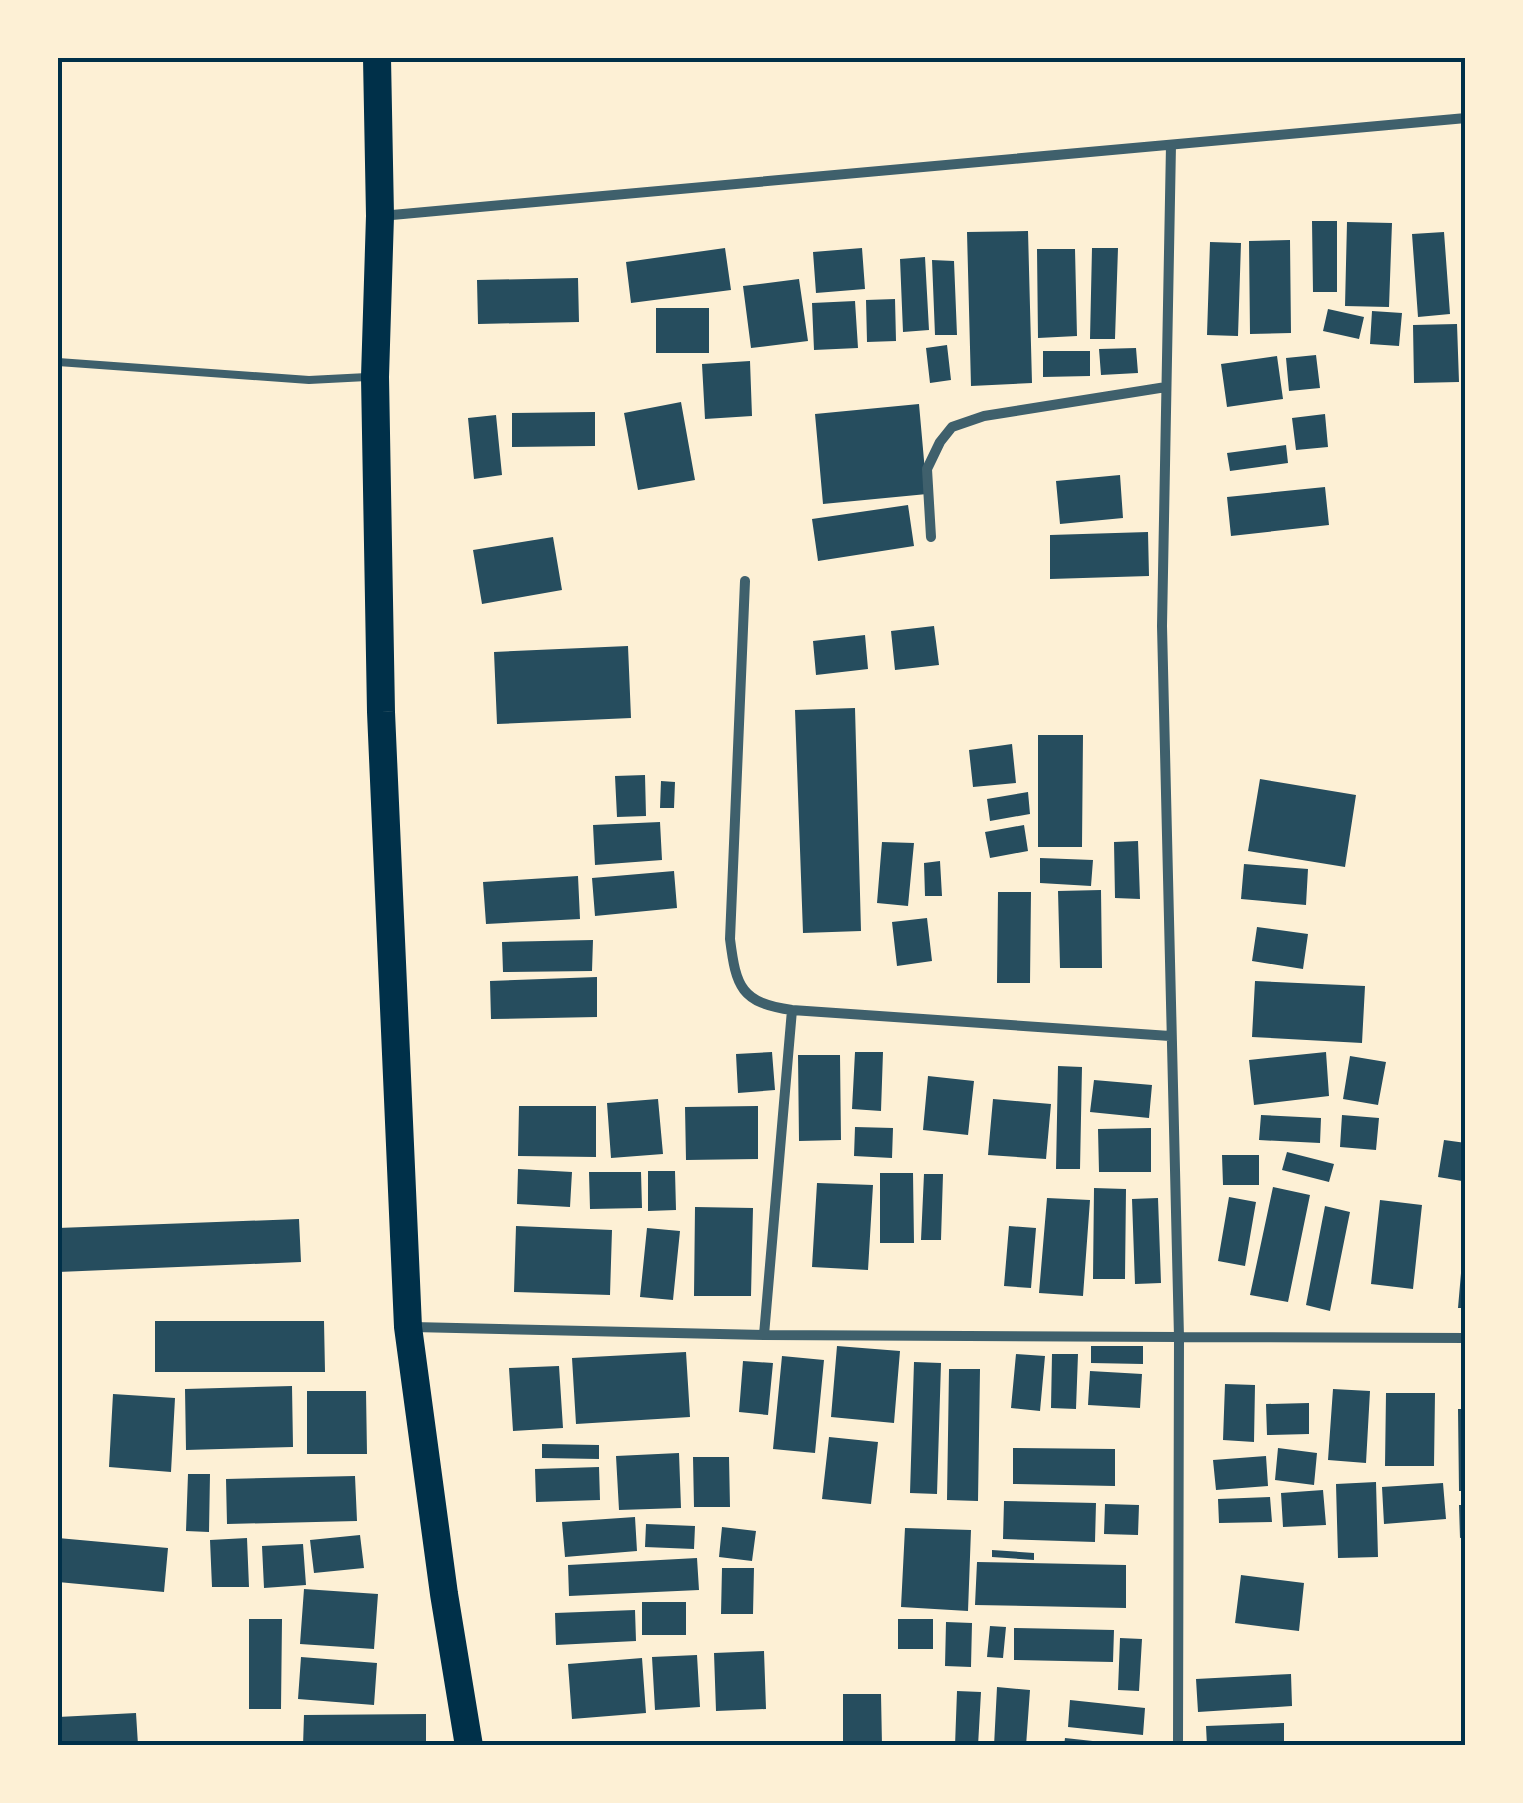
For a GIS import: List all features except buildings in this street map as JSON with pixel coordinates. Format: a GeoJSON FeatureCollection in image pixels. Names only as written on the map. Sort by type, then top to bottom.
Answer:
{"type":"FeatureCollection","features":[{"type":"Feature","properties":{"kind":"highway"},"geometry":{"type":"LineString","coordinates":[[377,58],[380,216],[375,377],[381,712],[408,1327],[469,1746]]}},
{"type":"Feature","properties":{"kind":"street"},"geometry":{"type":"LineString","coordinates":[[380,216],[1466,118]]}},
{"type":"Feature","properties":{"kind":"street"},"geometry":{"type":"LineString","coordinates":[[1171,144],[1162,626],[1179,1337],[1178,1746]]}},
{"type":"Feature","properties":{"kind":"street"},"geometry":{"type":"LineString","coordinates":[[931,537],[927,470],[952,427],[984,416],[1166,387]]}},
{"type":"Feature","properties":{"kind":"street"},"geometry":{"type":"LineString","coordinates":[[745,581],[730,940],[734,974],[744,994],[764,1006],[792,1010],[1170,1036]]}},
{"type":"Feature","properties":{"kind":"street"},"geometry":{"type":"LineString","coordinates":[[764,1334],[792,1010]]}},
{"type":"Feature","properties":{"kind":"street"},"geometry":{"type":"LineString","coordinates":[[408,1327],[764,1334],[1466,1338]]}},
{"type":"Feature","properties":{"kind":"lane"},"geometry":{"type":"LineString","coordinates":[[58,362],[309,380],[375,377]]}}]}
